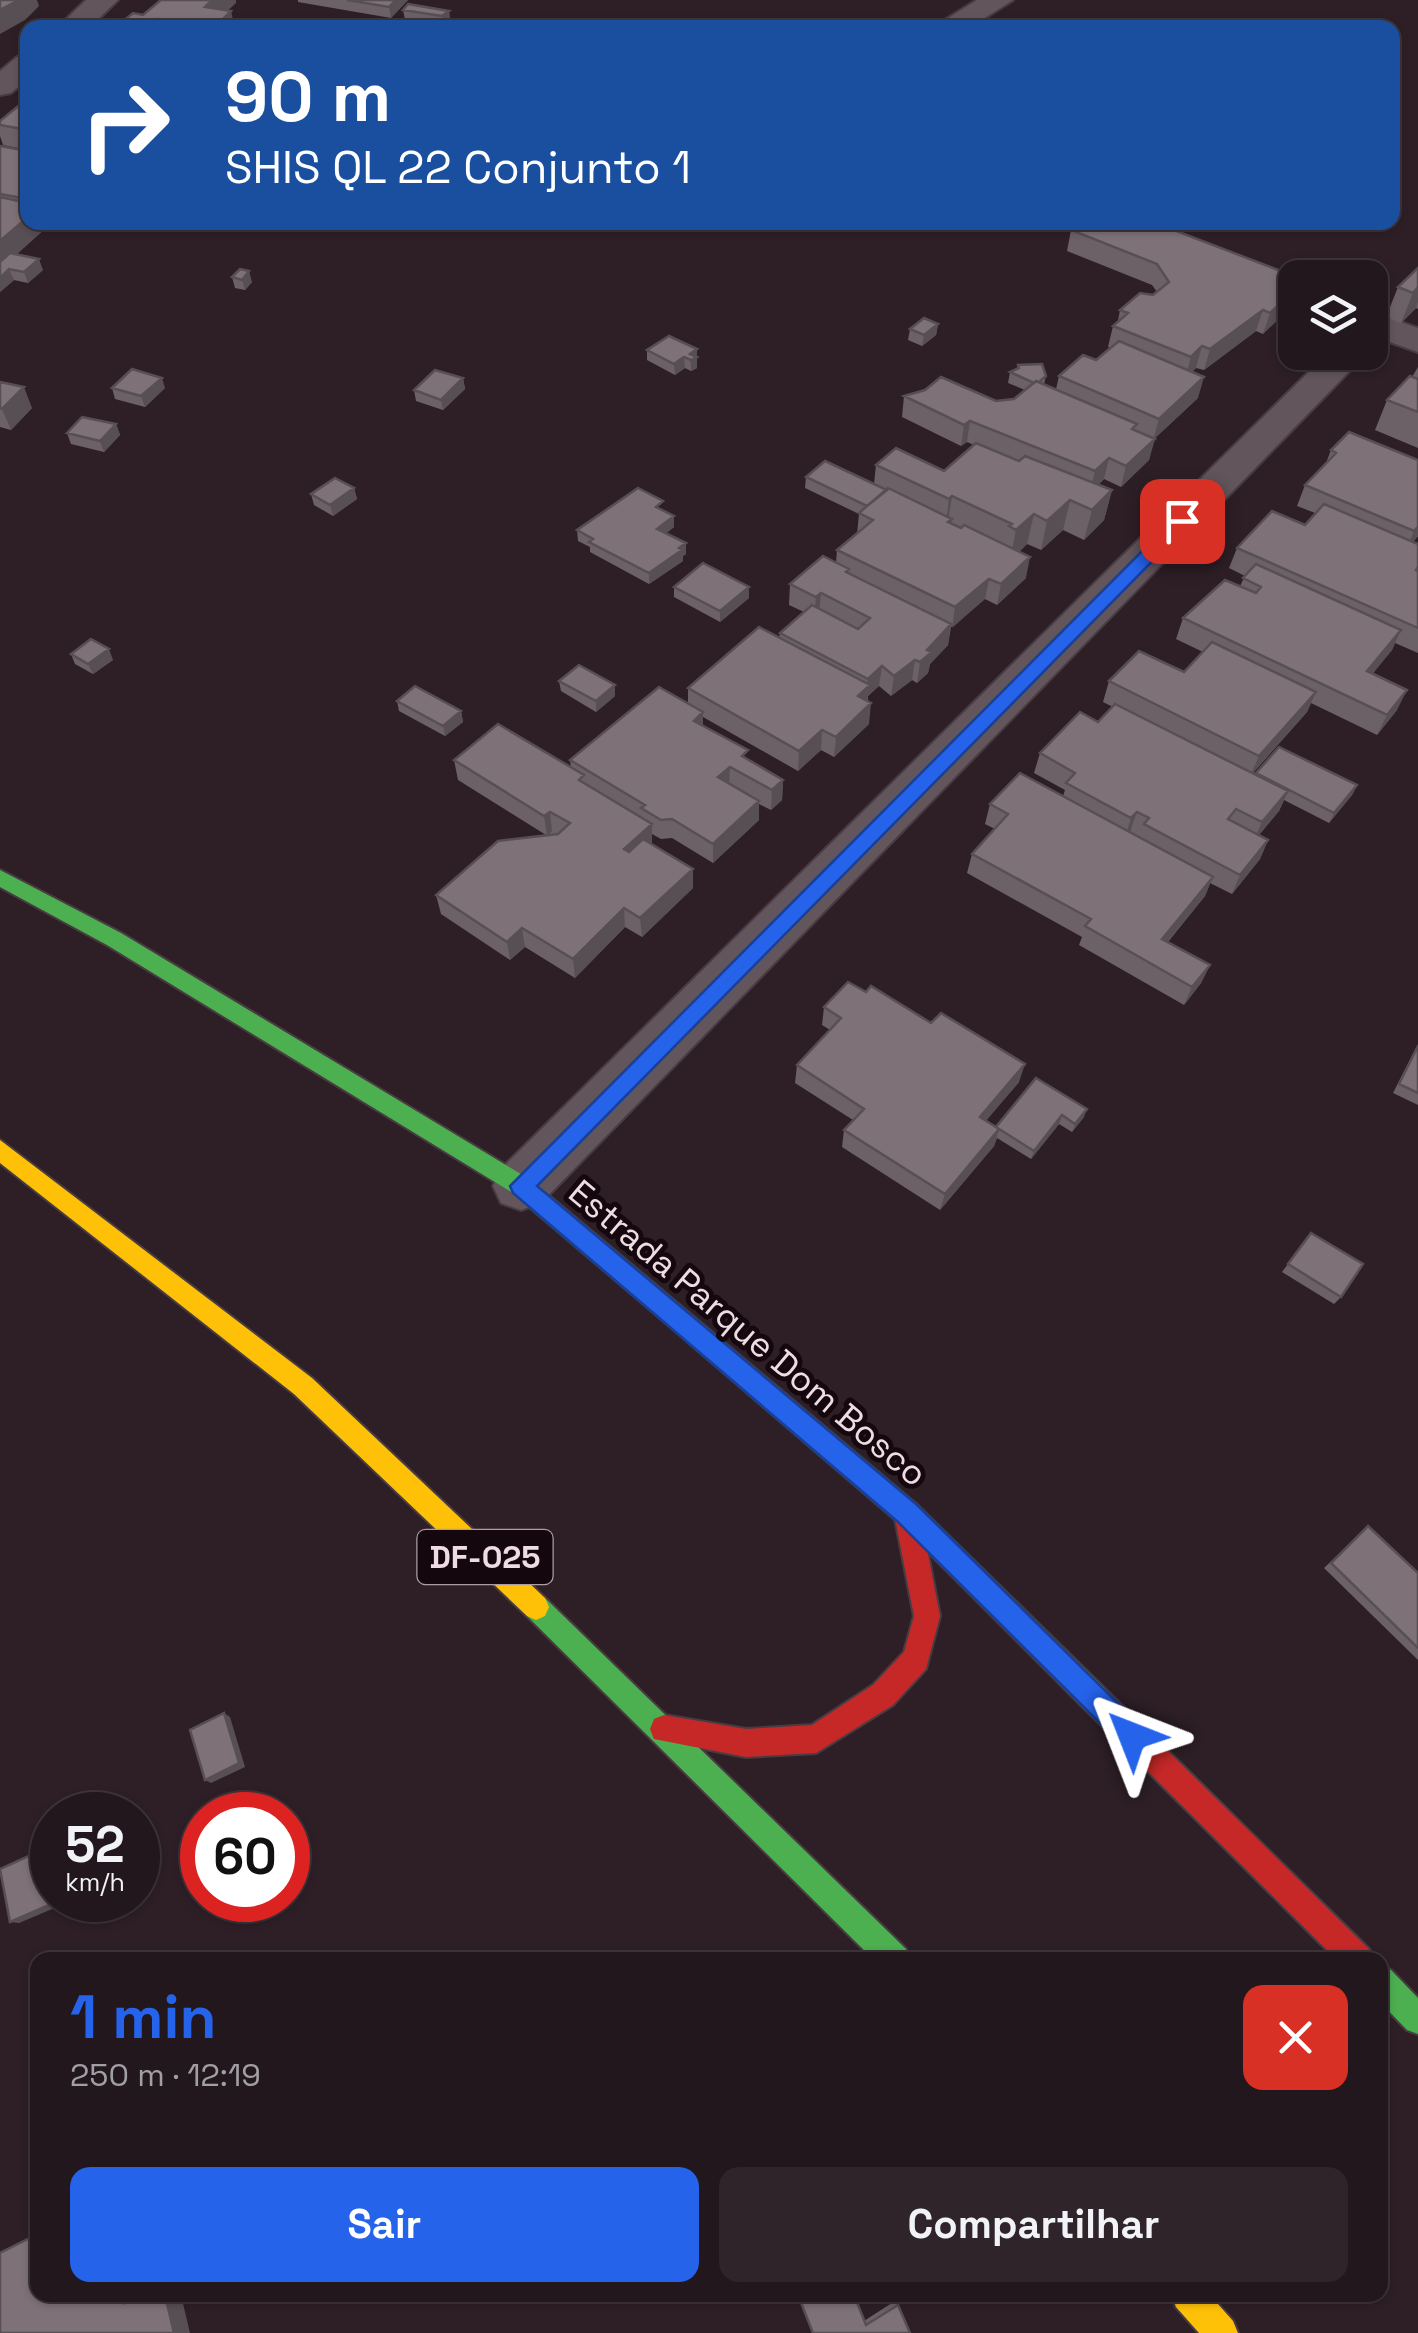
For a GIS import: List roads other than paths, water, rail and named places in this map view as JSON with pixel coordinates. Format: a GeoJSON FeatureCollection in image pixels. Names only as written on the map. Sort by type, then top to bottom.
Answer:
{"type":"FeatureCollection","features":[{"type":"Feature","properties":{"kind":"main road","name":"Estrada Parque Dom Bosco"},"geometry":{"type":"LineString","coordinates":[[0,878],[114,938],[521,1186],[907,1513],[1350,1952]]}},
{"type":"Feature","properties":{"kind":"main road","name":"DF-025"},"geometry":{"type":"LineString","coordinates":[[0,1150],[303,1386],[664,1729],[887,1952]]}},
{"type":"Feature","properties":{"kind":"main road"},"geometry":{"type":"LineString","coordinates":[[664,1729],[746,1743],[816,1739],[884,1695],[916,1659],[927,1616],[907,1513]]}},
{"type":"Feature","properties":{"kind":"main road"},"geometry":{"type":"LineString","coordinates":[[1388,1990],[1418,2019]]}},
{"type":"Feature","properties":{"kind":"main road"},"geometry":{"type":"LineString","coordinates":[[1194,2302],[1221,2333]]}},
{"type":"Feature","properties":{"kind":"street"},"geometry":{"type":"LineString","coordinates":[[80,20],[104,0]]}},
{"type":"Feature","properties":{"kind":"street"},"geometry":{"type":"LineString","coordinates":[[961,20],[1000,0]]}},
{"type":"Feature","properties":{"kind":"street"},"geometry":{"type":"LineString","coordinates":[[0,86],[20,70]]}},
{"type":"Feature","properties":{"kind":"street"},"geometry":{"type":"LineString","coordinates":[[1388,336],[1418,341]]}},
{"type":"Feature","properties":{"kind":"street"},"geometry":{"type":"LineString","coordinates":[[521,1186],[1330,370]]}}]}
